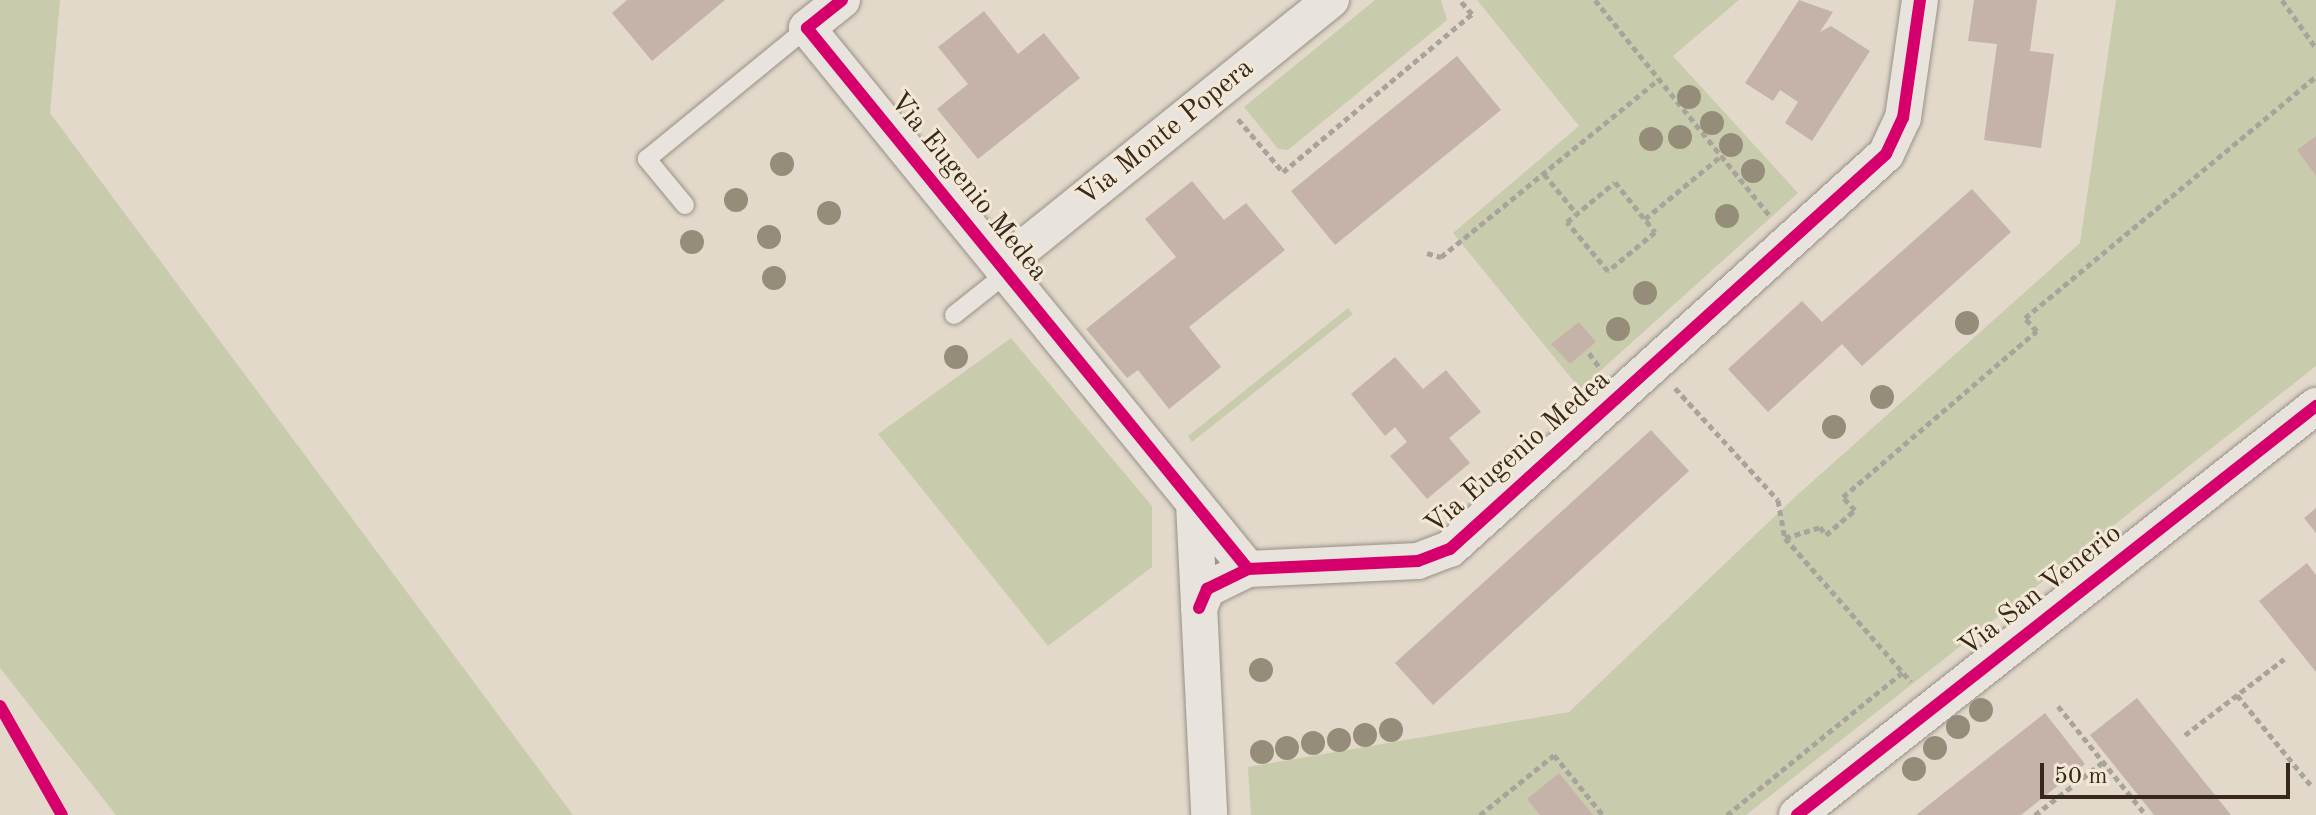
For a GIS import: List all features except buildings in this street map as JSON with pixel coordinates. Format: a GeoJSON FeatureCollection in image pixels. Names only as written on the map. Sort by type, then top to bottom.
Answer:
{"type":"FeatureCollection","features":[{"type":"Feature","properties":{"kind":"street"},"geometry":{"type":"LineString","coordinates":[[807,28],[842,0]]}},
{"type":"Feature","properties":{"kind":"street","name":"Via Monte Popera"},"geometry":{"type":"LineString","coordinates":[[1004,269],[1331,0]]}},
{"type":"Feature","properties":{"kind":"street","name":"Via Eugenio Medea"},"geometry":{"type":"LineString","coordinates":[[807,28],[1248,569],[1418,561],[1450,549],[1886,154],[1903,118],[1920,0]]}},
{"type":"Feature","properties":{"kind":"street","name":"Via San Venerio"},"geometry":{"type":"LineString","coordinates":[[1797,815],[2316,406]]}},
{"type":"Feature","properties":{"kind":"street"},"geometry":{"type":"LineString","coordinates":[[1194,503],[1209,815]]}},
{"type":"Feature","properties":{"kind":"street"},"geometry":{"type":"LineString","coordinates":[[1199,608],[1207,589],[1248,569]]}},
{"type":"Feature","properties":{"kind":"lane"},"geometry":{"type":"LineString","coordinates":[[685,205],[647,159],[807,28]]}},
{"type":"Feature","properties":{"kind":"lane"},"geometry":{"type":"LineString","coordinates":[[954,315],[1004,269]]}},
{"type":"Feature","properties":{"kind":"path"},"geometry":{"type":"LineString","coordinates":[[1230,109],[1283,172],[1472,14],[1460,0]]}},
{"type":"Feature","properties":{"kind":"path"},"geometry":{"type":"LineString","coordinates":[[1595,0],[1774,222]]}},
{"type":"Feature","properties":{"kind":"path"},"geometry":{"type":"LineString","coordinates":[[2282,0],[2316,48]]}},
{"type":"Feature","properties":{"kind":"path"},"geometry":{"type":"LineString","coordinates":[[1785,538],[1820,527],[1826,535],[1855,510],[1843,497],[2033,335],[2025,318],[2316,76]]}},
{"type":"Feature","properties":{"kind":"path"},"geometry":{"type":"LineString","coordinates":[[1427,253],[1441,257],[1659,79]]}},
{"type":"Feature","properties":{"kind":"path"},"geometry":{"type":"LineString","coordinates":[[1645,219],[1722,155]]}},
{"type":"Feature","properties":{"kind":"path"},"geometry":{"type":"LineString","coordinates":[[1544,174],[1577,214]]}},
{"type":"Feature","properties":{"kind":"path"},"geometry":{"type":"LineString","coordinates":[[1615,182],[1645,219],[1655,232],[1608,271],[1567,222],[1615,182]]}},
{"type":"Feature","properties":{"kind":"path"},"geometry":{"type":"LineString","coordinates":[[1589,353],[1604,375]]}},
{"type":"Feature","properties":{"kind":"path"},"geometry":{"type":"LineString","coordinates":[[1669,381],[1778,500],[1785,538],[1933,706]]}},
{"type":"Feature","properties":{"kind":"path"},"geometry":{"type":"LineString","coordinates":[[2185,735],[2284,659]]}},
{"type":"Feature","properties":{"kind":"path"},"geometry":{"type":"LineString","coordinates":[[1727,815],[1903,672]]}},
{"type":"Feature","properties":{"kind":"path"},"geometry":{"type":"LineString","coordinates":[[2237,695],[2313,788]]}},
{"type":"Feature","properties":{"kind":"path"},"geometry":{"type":"LineString","coordinates":[[2058,706],[2146,815]]}},
{"type":"Feature","properties":{"kind":"path"},"geometry":{"type":"LineString","coordinates":[[1480,815],[1554,755],[1603,815]]}},
{"type":"Feature","properties":{"kind":"path"},"geometry":{"type":"LineString","coordinates":[[2035,815],[2103,762]]}},
{"type":"Feature","properties":{"kind":"green space"},"geometry":{"type":"Polygon","coordinates":[[[0,0],[60,0],[50,113],[573,815],[116,815],[0,668],[0,0]]]}},
{"type":"Feature","properties":{"kind":"green space"},"geometry":{"type":"Polygon","coordinates":[[[1375,0],[1441,0],[1447,20],[1288,150],[1278,149],[1244,107],[1375,0]]]}},
{"type":"Feature","properties":{"kind":"green space"},"geometry":{"type":"Polygon","coordinates":[[[1477,0],[1739,0],[1673,56],[1798,193],[1580,389],[1453,233],[1579,126],[1477,0]]]}},
{"type":"Feature","properties":{"kind":"green space"},"geometry":{"type":"Polygon","coordinates":[[[2116,0],[2316,0],[2316,366],[1746,815],[1251,815],[1248,767],[1569,712],[1795,497],[2080,243],[2116,0]]]}},
{"type":"Feature","properties":{"kind":"green space"},"geometry":{"type":"Polygon","coordinates":[[[1348,308],[1353,314],[1192,442],[1188,436],[1348,308]]]}},
{"type":"Feature","properties":{"kind":"green space"},"geometry":{"type":"Polygon","coordinates":[[[1011,338],[1152,506],[1152,567],[1048,646],[878,434],[1011,338]]]}},
{"type":"Feature","properties":{"kind":"cycle path"},"geometry":{"type":"LineString","coordinates":[[842,0],[807,28],[1248,569]]}},
{"type":"Feature","properties":{"kind":"cycle path"},"geometry":{"type":"LineString","coordinates":[[1199,608],[1207,589],[1248,569],[1418,561],[1450,549],[1886,154],[1903,118],[1920,0]]}},
{"type":"Feature","properties":{"kind":"cycle path"},"geometry":{"type":"LineString","coordinates":[[1797,815],[2316,406]]}},
{"type":"Feature","properties":{"kind":"cycle path"},"geometry":{"type":"LineString","coordinates":[[0,706],[62,815]]}}]}
